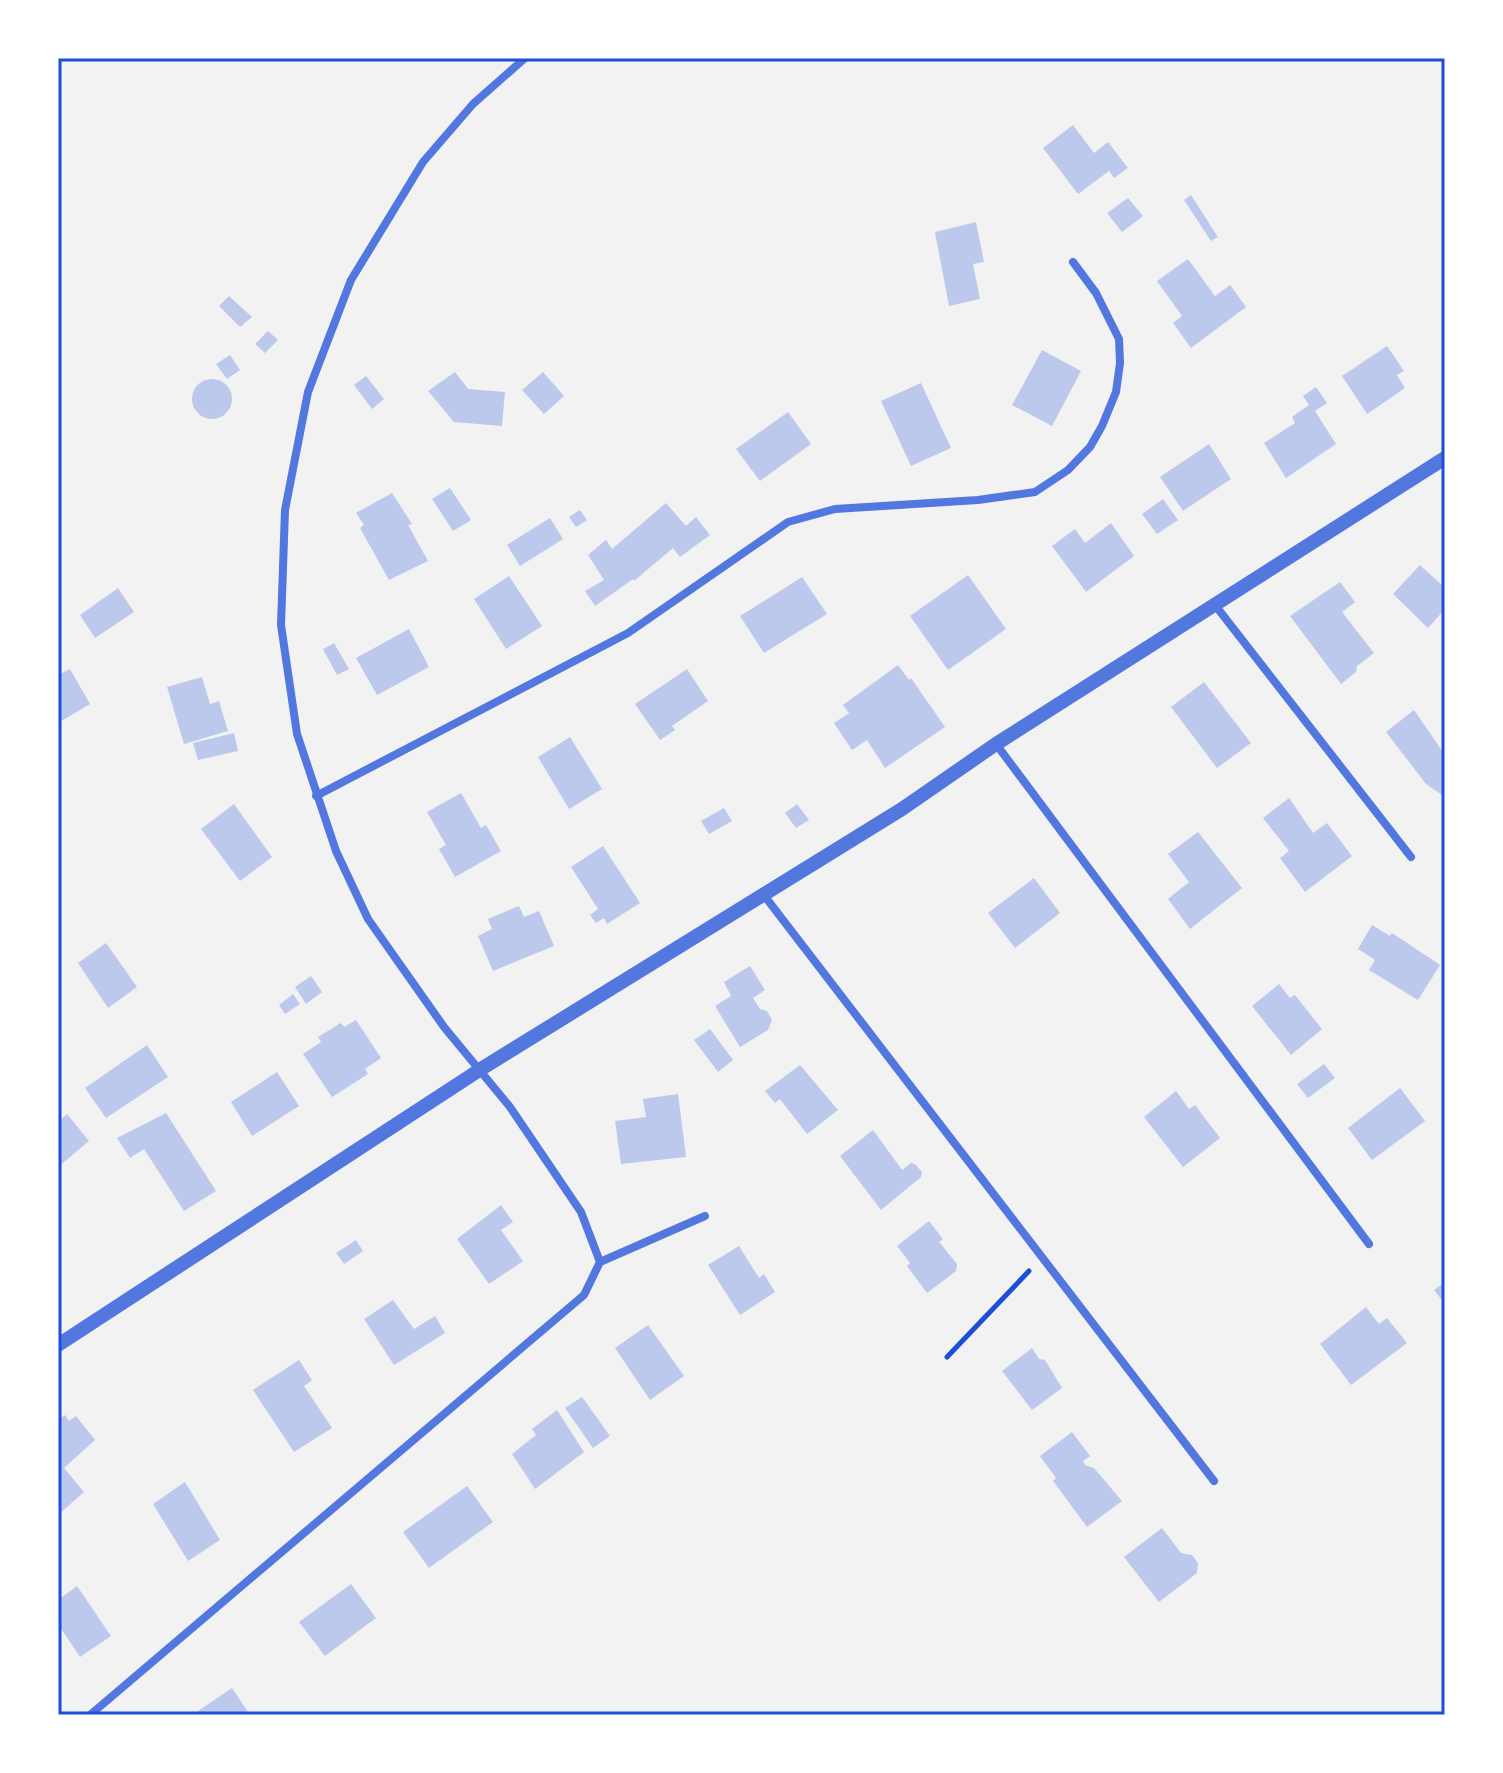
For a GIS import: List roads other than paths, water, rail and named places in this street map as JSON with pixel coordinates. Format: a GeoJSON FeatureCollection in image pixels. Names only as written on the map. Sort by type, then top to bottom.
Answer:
{"type":"FeatureCollection","features":[{"type":"Feature","properties":{"kind":"street"},"geometry":{"type":"LineString","coordinates":[[525,58],[473,104],[423,162],[351,280],[308,392],[285,510],[281,625],[297,734],[336,851],[368,919],[444,1027],[510,1107],[581,1212],[600,1262]]}},
{"type":"Feature","properties":{"kind":"street"},"geometry":{"type":"LineString","coordinates":[[316,796],[628,633],[788,522],[835,509],[978,500],[1035,492],[1068,470],[1090,447],[1102,426],[1116,392],[1120,363],[1119,339],[1096,293],[1073,262]]}},
{"type":"Feature","properties":{"kind":"street"},"geometry":{"type":"LineString","coordinates":[[58,1345],[481,1069],[902,809],[996,744],[1445,458]]}},
{"type":"Feature","properties":{"kind":"street"},"geometry":{"type":"LineString","coordinates":[[1215,605],[1411,857]]}},
{"type":"Feature","properties":{"kind":"street"},"geometry":{"type":"LineString","coordinates":[[996,744],[1369,1244]]}},
{"type":"Feature","properties":{"kind":"street"},"geometry":{"type":"LineString","coordinates":[[763,894],[1214,1481]]}},
{"type":"Feature","properties":{"kind":"street"},"geometry":{"type":"LineString","coordinates":[[90,1715],[584,1295],[600,1262],[705,1216]]}}]}
